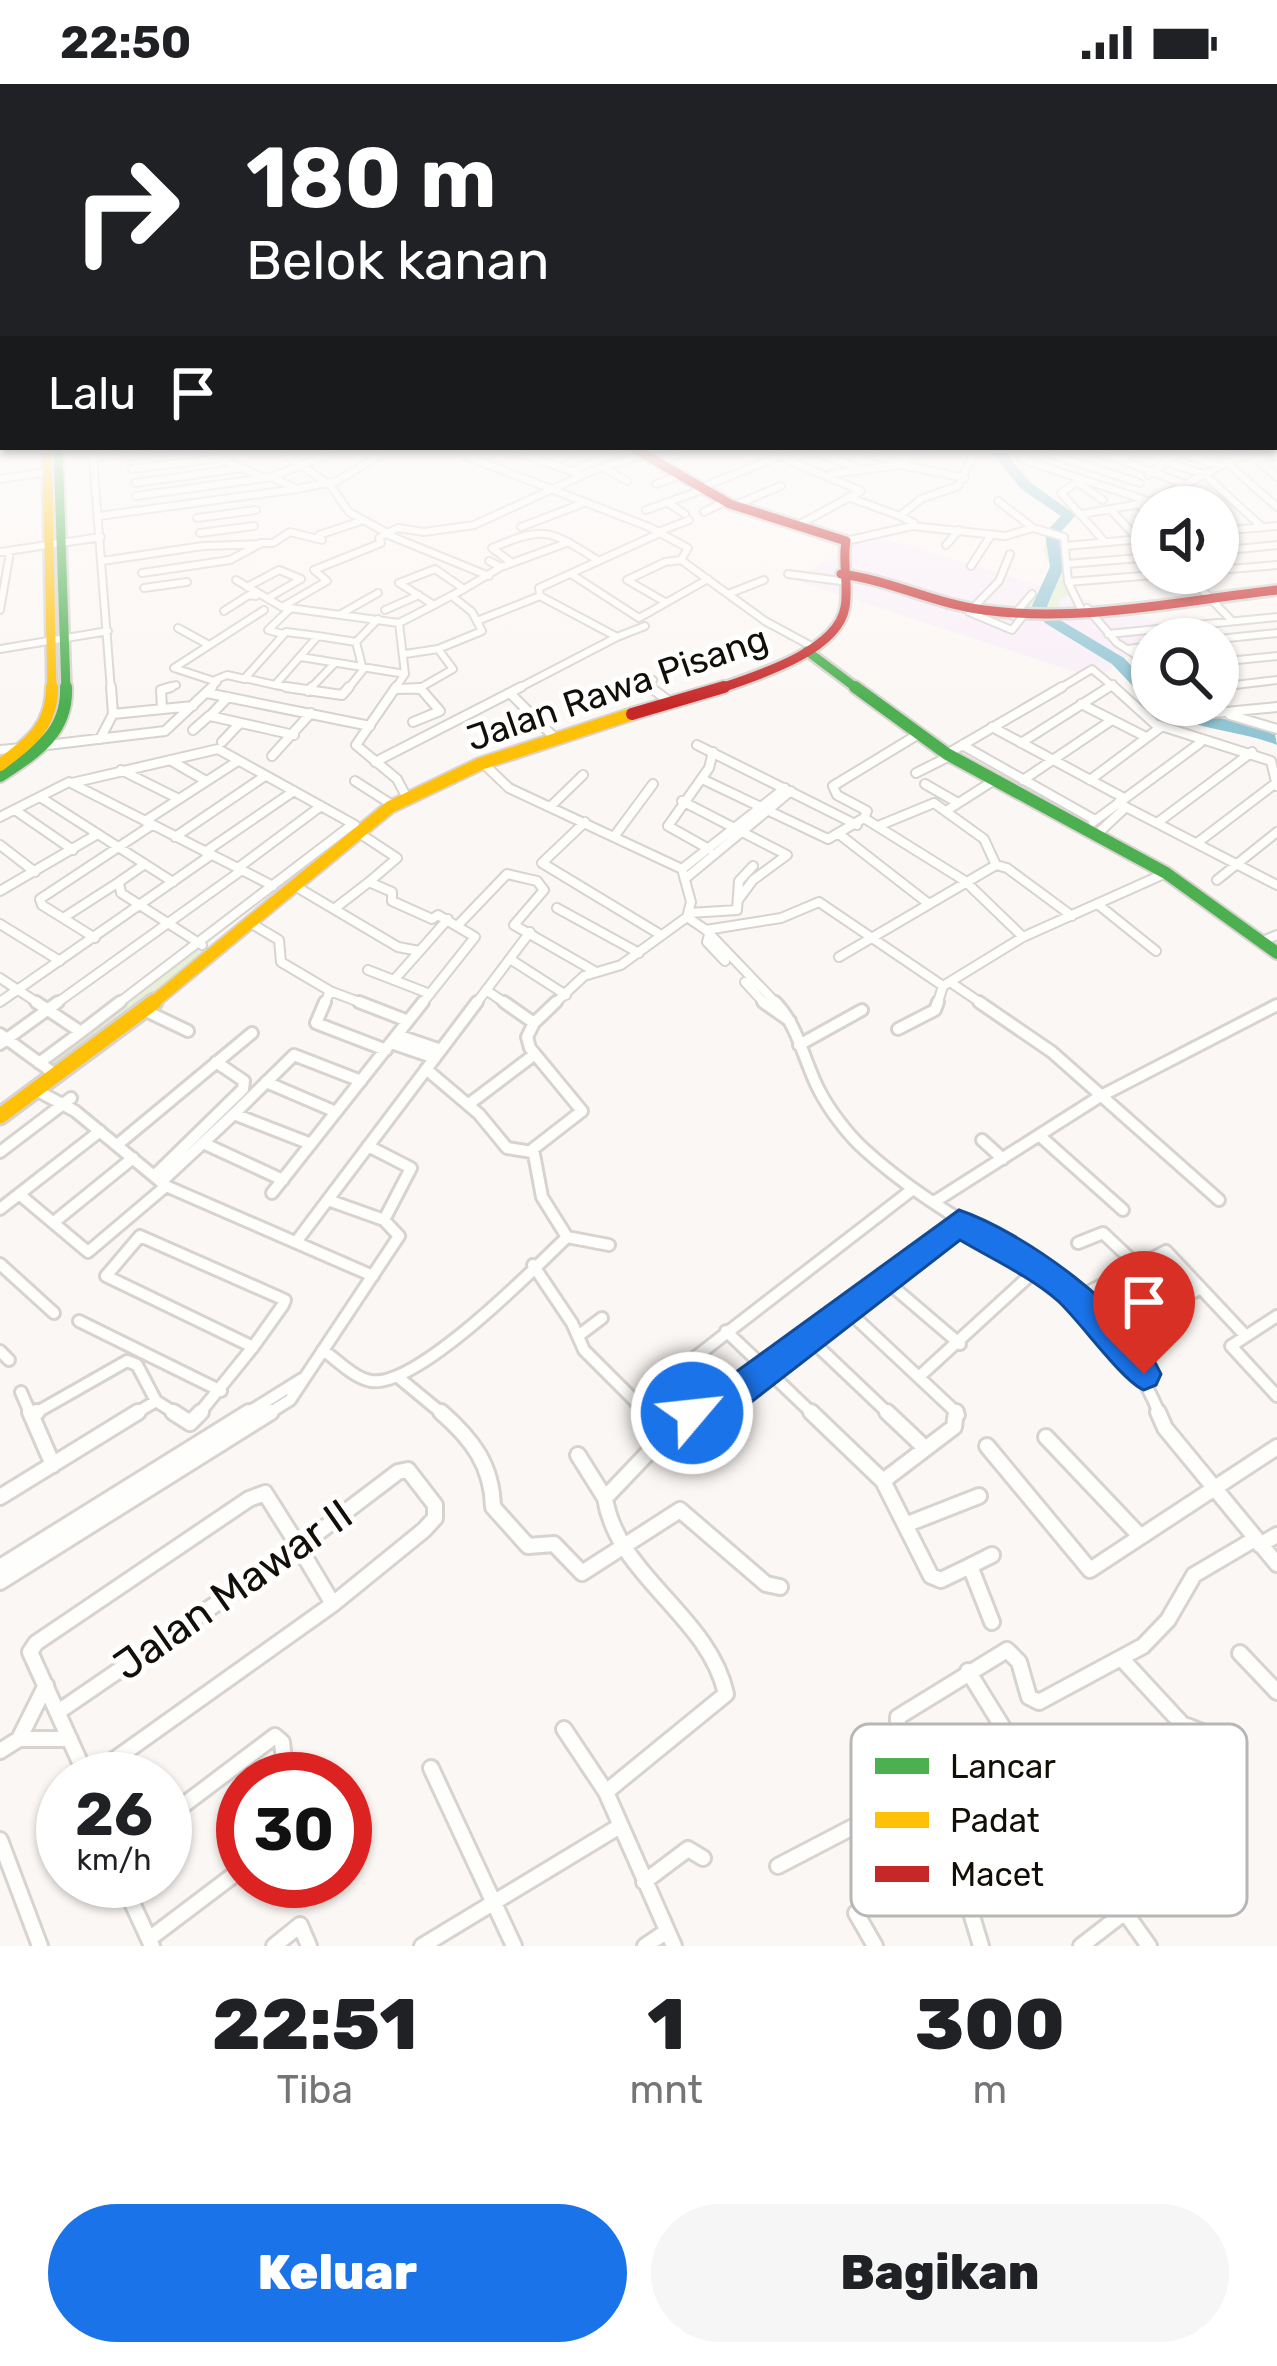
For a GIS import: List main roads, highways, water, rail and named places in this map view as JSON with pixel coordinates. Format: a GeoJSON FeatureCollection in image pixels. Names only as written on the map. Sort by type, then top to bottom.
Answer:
{"type":"FeatureCollection","features":[{"type":"Feature","properties":{"kind":"waterway"},"geometry":{"type":"LineString","coordinates":[[1053,532],[1057,567],[1039,606],[1050,620],[1118,661],[1131,675]]}},
{"type":"Feature","properties":{"kind":"waterway"},"geometry":{"type":"LineString","coordinates":[[1233,726],[1268,733],[1277,740]]}}]}
